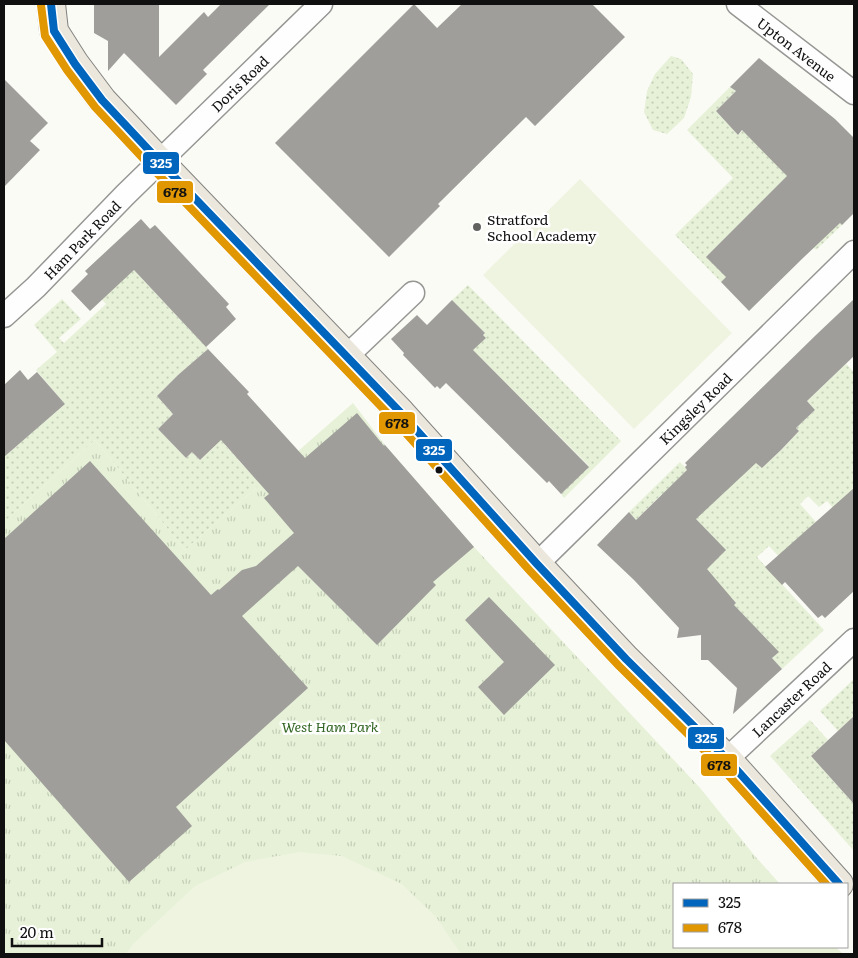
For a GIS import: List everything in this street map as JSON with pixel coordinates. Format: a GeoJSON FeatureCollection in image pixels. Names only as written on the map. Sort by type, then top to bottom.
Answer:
{"type":"FeatureCollection","features":[{"type":"Feature","properties":{"kind":"main road"},"geometry":{"type":"LineString","coordinates":[[51,4],[54,31],[74,64],[102,100],[401,413],[537,564],[626,659],[727,759],[838,883]]}},
{"type":"Feature","properties":{"kind":"street","name":"Doris Road"},"geometry":{"type":"LineString","coordinates":[[160,162],[321,4]]}},
{"type":"Feature","properties":{"kind":"street","name":"Upton Avenue"},"geometry":{"type":"LineString","coordinates":[[738,4],[854,93]]}},
{"type":"Feature","properties":{"kind":"street","name":"Ham Park Road"},"geometry":{"type":"LineString","coordinates":[[4,316],[36,287],[125,195],[160,162]]}},
{"type":"Feature","properties":{"kind":"street","name":"Kingsley Road"},"geometry":{"type":"LineString","coordinates":[[537,564],[854,252]]}},
{"type":"Feature","properties":{"kind":"street"},"geometry":{"type":"LineString","coordinates":[[346,357],[413,294]]}},
{"type":"Feature","properties":{"kind":"street","name":"Lancaster Road"},"geometry":{"type":"LineString","coordinates":[[727,759],[854,640]]}},
{"type":"Feature","properties":{"kind":"green space"},"geometry":{"type":"Polygon","coordinates":[[[671,56],[681,59],[693,74],[691,97],[684,118],[667,134],[653,130],[644,112],[647,91],[655,74],[671,56]]]}},
{"type":"Feature","properties":{"kind":"green space"},"geometry":{"type":"Polygon","coordinates":[[[730,87],[736,91],[716,111],[738,135],[762,112],[842,225],[816,250],[787,220],[721,282],[675,235],[733,178],[687,130],[730,87]]]}},
{"type":"Feature","properties":{"kind":"green space"},"geometry":{"type":"Polygon","coordinates":[[[580,179],[732,333],[634,429],[483,275],[580,179]]]}},
{"type":"Feature","properties":{"kind":"green space"},"geometry":{"type":"Polygon","coordinates":[[[132,268],[208,349],[157,396],[173,414],[158,429],[186,458],[192,452],[200,460],[214,447],[178,409],[232,439],[225,445],[235,456],[243,450],[246,454],[239,461],[249,471],[295,454],[185,550],[95,440],[4,522],[4,457],[65,404],[36,370],[57,352],[34,325],[62,299],[81,319],[59,338],[64,343],[106,304],[93,290],[132,268]]]}},
{"type":"Feature","properties":{"kind":"green space"},"geometry":{"type":"Polygon","coordinates":[[[468,285],[621,441],[564,498],[561,494],[589,466],[483,360],[462,356],[486,338],[483,335],[485,333],[452,300],[468,285]]]}},
{"type":"Feature","properties":{"kind":"green space"},"geometry":{"type":"Polygon","coordinates":[[[846,364],[854,372],[854,518],[847,524],[827,501],[819,507],[808,496],[800,504],[816,522],[794,573],[769,546],[757,557],[824,630],[782,669],[772,658],[778,652],[762,634],[731,607],[736,603],[731,597],[720,606],[673,504],[662,494],[636,520],[629,512],[680,462],[711,494],[755,461],[762,468],[799,431],[796,428],[815,410],[807,401],[846,364]]]}},
{"type":"Feature","properties":{"kind":"green space","name":"West Ham Park"},"geometry":{"type":"Polygon","coordinates":[[[353,403],[385,445],[474,547],[701,789],[779,883],[673,883],[673,948],[837,948],[843,954],[4,954],[4,522],[95,440],[185,550],[353,403]]]}},
{"type":"Feature","properties":{"kind":"green space"},"geometry":{"type":"Polygon","coordinates":[[[854,679],[854,717],[838,731],[820,711],[854,679]]]}},
{"type":"Feature","properties":{"kind":"green space"},"geometry":{"type":"Polygon","coordinates":[[[810,720],[828,740],[811,756],[854,804],[854,851],[770,756],[810,720]]]}},
{"type":"Feature","properties":{"kind":"green space"},"geometry":{"type":"Polygon","coordinates":[[[299,852],[342,856],[402,884],[436,917],[461,954],[126,954],[133,944],[195,886],[245,862],[299,852]]]}},
{"type":"Feature","properties":{"kind":"building"},"geometry":{"type":"Polygon","coordinates":[[[94,4],[159,4],[159,57],[204,12],[208,17],[221,4],[270,4],[203,70],[207,74],[176,105],[124,53],[108,71],[108,41],[94,33],[94,4]]]}},
{"type":"Feature","properties":{"kind":"building"},"geometry":{"type":"Polygon","coordinates":[[[414,4],[437,28],[462,4],[592,4],[625,37],[535,126],[526,117],[438,204],[440,206],[389,257],[275,143],[414,4]]]}},
{"type":"Feature","properties":{"kind":"building"},"geometry":{"type":"Polygon","coordinates":[[[759,58],[835,119],[854,138],[854,213],[842,225],[840,223],[749,311],[721,282],[726,277],[706,257],[787,176],[742,130],[738,135],[716,111],[736,91],[730,87],[759,58]]]}},
{"type":"Feature","properties":{"kind":"building"},"geometry":{"type":"Polygon","coordinates":[[[4,79],[48,123],[30,141],[40,150],[4,187],[4,79]]]}},
{"type":"Feature","properties":{"kind":"building"},"geometry":{"type":"Polygon","coordinates":[[[141,219],[150,229],[155,225],[229,304],[226,307],[236,319],[206,347],[134,270],[90,311],[71,291],[88,274],[85,271],[141,219]]]}},
{"type":"Feature","properties":{"kind":"building"},"geometry":{"type":"Polygon","coordinates":[[[854,299],[854,356],[807,401],[815,410],[796,428],[799,431],[781,450],[762,468],[756,463],[696,519],[726,550],[707,569],[736,603],[734,605],[779,652],[772,658],[782,669],[733,714],[737,688],[708,660],[701,660],[701,635],[677,638],[679,628],[634,580],[597,545],[629,512],[636,520],[687,470],[685,463],[854,299]]]}},
{"type":"Feature","properties":{"kind":"building"},"geometry":{"type":"Polygon","coordinates":[[[452,300],[485,333],[483,335],[486,338],[473,350],[589,467],[561,494],[549,481],[547,483],[446,383],[440,389],[437,386],[435,388],[403,355],[404,353],[391,339],[417,315],[427,325],[452,300]]]}},
{"type":"Feature","properties":{"kind":"building"},"geometry":{"type":"Polygon","coordinates":[[[208,349],[249,392],[247,394],[305,458],[357,413],[474,547],[433,582],[436,585],[377,645],[298,566],[242,616],[308,688],[176,807],[192,826],[129,882],[4,740],[4,539],[90,461],[211,595],[242,570],[256,566],[294,533],[264,498],[269,494],[221,440],[200,460],[192,452],[186,458],[158,429],[173,414],[157,396],[208,349]]]}},
{"type":"Feature","properties":{"kind":"building"},"geometry":{"type":"Polygon","coordinates":[[[20,370],[28,380],[37,372],[65,404],[4,457],[4,385],[20,370]]]}},
{"type":"Feature","properties":{"kind":"building"},"geometry":{"type":"Polygon","coordinates":[[[854,488],[854,591],[825,618],[822,615],[818,618],[785,582],[782,585],[765,567],[854,488]]]}},
{"type":"Feature","properties":{"kind":"building"},"geometry":{"type":"Polygon","coordinates":[[[489,597],[555,665],[504,715],[478,687],[504,662],[465,620],[489,597]]]}},
{"type":"Feature","properties":{"kind":"building"},"geometry":{"type":"Polygon","coordinates":[[[854,716],[854,804],[811,756],[854,716]]]}},
{"type":"Feature","properties":{"kind":"transit line","name":"325"},"geometry":{"type":"LineString","coordinates":[[51,4],[54,31],[75,64],[102,100],[401,413],[537,564],[626,659],[727,759],[838,883]]}},
{"type":"Feature","properties":{"kind":"transit line","name":"678"},"geometry":{"type":"LineString","coordinates":[[41,5],[45,36],[67,70],[95,107],[394,420],[530,571],[619,666],[720,766],[825,883]]}},
{"type":"Feature","properties":{"kind":"place","name":"Stratford School Academy"},"geometry":{"type":"Point","coordinates":[477,227]}}]}
